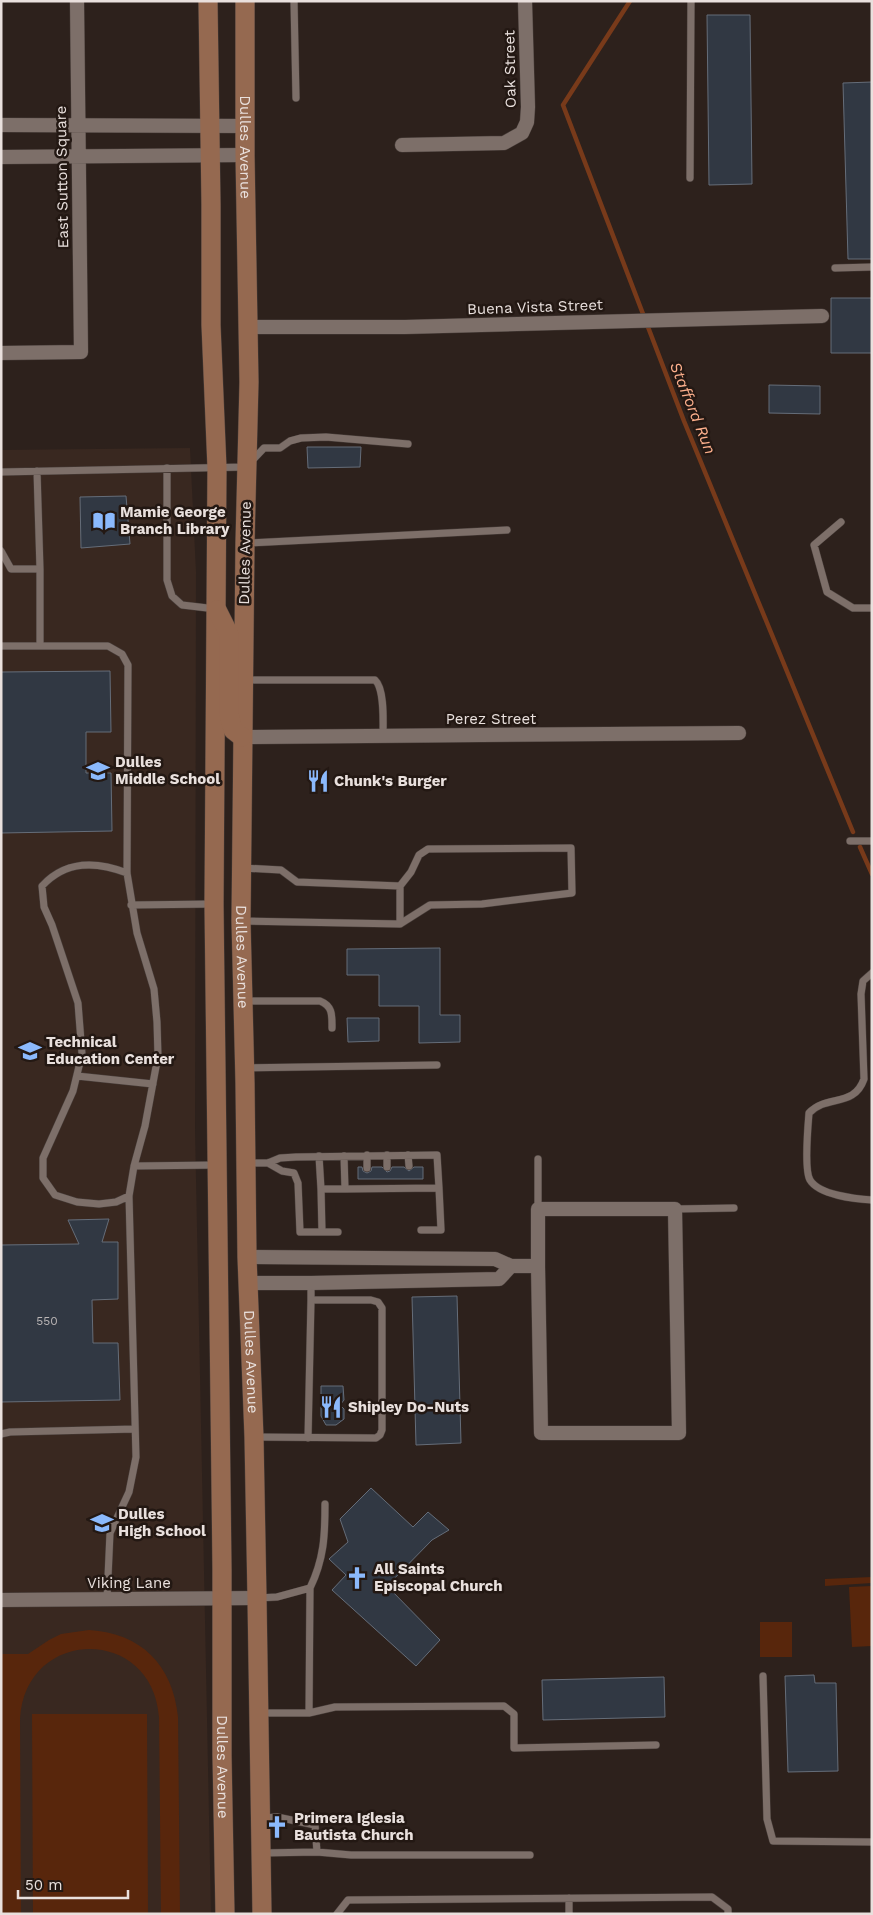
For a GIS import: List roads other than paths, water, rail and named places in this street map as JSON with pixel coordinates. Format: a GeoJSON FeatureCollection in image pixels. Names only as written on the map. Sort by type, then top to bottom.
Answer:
{"type":"FeatureCollection","features":[{"type":"Feature","properties":{"kind":"main road","name":"Dulles Avenue"},"geometry":{"type":"LineString","coordinates":[[208,1],[211,325],[217,468],[214,904],[225,1914]]}},
{"type":"Feature","properties":{"kind":"main road","name":"Dulles Avenue"},"geometry":{"type":"LineString","coordinates":[[245,1],[248,327],[241,921],[245,1068],[247,1283],[254,1437],[262,1914]]}},
{"type":"Feature","properties":{"kind":"main road"},"geometry":{"type":"LineString","coordinates":[[216,609],[229,634],[228,714],[233,730],[243,737]]}},
{"type":"Feature","properties":{"kind":"street","name":"East Sutton Square"},"geometry":{"type":"LineString","coordinates":[[1,353],[82,352],[76,1]]}},
{"type":"Feature","properties":{"kind":"street","name":"Oak Street"},"geometry":{"type":"LineString","coordinates":[[402,145],[504,142],[522,133],[527,122],[528,107],[525,1]]}},
{"type":"Feature","properties":{"kind":"street"},"geometry":{"type":"LineString","coordinates":[[1,125],[245,126]]}},
{"type":"Feature","properties":{"kind":"street"},"geometry":{"type":"LineString","coordinates":[[1,157],[245,156]]}},
{"type":"Feature","properties":{"kind":"street","name":"Buena Vista Street"},"geometry":{"type":"LineString","coordinates":[[248,327],[405,327],[822,316]]}},
{"type":"Feature","properties":{"kind":"street","name":"Perez Street"},"geometry":{"type":"LineString","coordinates":[[243,737],[739,734]]}},
{"type":"Feature","properties":{"kind":"street"},"geometry":{"type":"LineString","coordinates":[[538,1209],[675,1210],[680,1433],[540,1433],[538,1209]]}},
{"type":"Feature","properties":{"kind":"street"},"geometry":{"type":"LineString","coordinates":[[247,1257],[496,1259],[511,1266],[538,1266]]}},
{"type":"Feature","properties":{"kind":"street"},"geometry":{"type":"LineString","coordinates":[[247,1283],[499,1279],[511,1266]]}},
{"type":"Feature","properties":{"kind":"street","name":"Viking Lane"},"geometry":{"type":"LineString","coordinates":[[1,1600],[257,1598]]}},
{"type":"Feature","properties":{"kind":"lane"},"geometry":{"type":"LineString","coordinates":[[294,1],[296,98]]}},
{"type":"Feature","properties":{"kind":"lane"},"geometry":{"type":"LineString","coordinates":[[690,178],[691,1]]}},
{"type":"Feature","properties":{"kind":"lane"},"geometry":{"type":"LineString","coordinates":[[835,268],[872,267]]}},
{"type":"Feature","properties":{"kind":"lane"},"geometry":{"type":"LineString","coordinates":[[1,472],[246,467],[264,448],[280,448],[290,441],[301,438],[326,437],[408,444]]}},
{"type":"Feature","properties":{"kind":"lane"},"geometry":{"type":"LineString","coordinates":[[167,468],[166,580],[172,596],[182,604],[216,609]]}},
{"type":"Feature","properties":{"kind":"lane"},"geometry":{"type":"LineString","coordinates":[[37,471],[40,646]]}},
{"type":"Feature","properties":{"kind":"lane"},"geometry":{"type":"LineString","coordinates":[[841,522],[814,545],[827,592],[853,608],[872,608]]}},
{"type":"Feature","properties":{"kind":"lane"},"geometry":{"type":"LineString","coordinates":[[244,543],[506,530]]}},
{"type":"Feature","properties":{"kind":"lane"},"geometry":{"type":"LineString","coordinates":[[1,551],[11,569],[40,569]]}},
{"type":"Feature","properties":{"kind":"lane"},"geometry":{"type":"LineString","coordinates":[[1,646],[108,646],[122,654],[128,666],[127,873],[137,933],[154,989],[158,1056],[129,1196],[136,1457],[129,1492],[110,1533],[107,1599]]}},
{"type":"Feature","properties":{"kind":"lane"},"geometry":{"type":"LineString","coordinates":[[243,680],[375,680],[381,692],[384,736]]}},
{"type":"Feature","properties":{"kind":"lane"},"geometry":{"type":"LineString","coordinates":[[850,841],[872,841]]}},
{"type":"Feature","properties":{"kind":"lane"},"geometry":{"type":"LineString","coordinates":[[241,921],[400,924],[430,905],[482,904],[572,893],[571,848],[428,849],[419,855],[411,872],[400,886],[400,924]]}},
{"type":"Feature","properties":{"kind":"lane"},"geometry":{"type":"LineString","coordinates":[[127,873],[111,867],[95,864],[87,865],[52,875],[42,886],[44,907],[52,925],[78,1003],[82,1054],[73,1091],[43,1158],[43,1178],[55,1195],[77,1202],[99,1204],[116,1202],[129,1196]]}},
{"type":"Feature","properties":{"kind":"lane"},"geometry":{"type":"LineString","coordinates":[[241,868],[281,870],[297,882],[400,886]]}},
{"type":"Feature","properties":{"kind":"lane"},"geometry":{"type":"LineString","coordinates":[[132,905],[214,904]]}},
{"type":"Feature","properties":{"kind":"lane"},"geometry":{"type":"LineString","coordinates":[[872,973],[863,981],[861,994],[864,1079],[854,1095],[822,1104],[809,1113],[807,1164],[809,1179],[820,1188],[851,1198],[872,1200]]}},
{"type":"Feature","properties":{"kind":"lane"},"geometry":{"type":"LineString","coordinates":[[243,1001],[320,1001],[327,1004],[332,1012],[332,1028]]}},
{"type":"Feature","properties":{"kind":"lane"},"geometry":{"type":"LineString","coordinates":[[245,1068],[437,1065]]}},
{"type":"Feature","properties":{"kind":"lane"},"geometry":{"type":"LineString","coordinates":[[77,1076],[153,1084]]}},
{"type":"Feature","properties":{"kind":"lane"},"geometry":{"type":"LineString","coordinates":[[367,1155],[367,1168]]}},
{"type":"Feature","properties":{"kind":"lane"},"geometry":{"type":"LineString","coordinates":[[387,1155],[387,1167]]}},
{"type":"Feature","properties":{"kind":"lane"},"geometry":{"type":"LineString","coordinates":[[408,1155],[409,1166]]}},
{"type":"Feature","properties":{"kind":"lane"},"geometry":{"type":"LineString","coordinates":[[268,1164],[280,1158],[437,1155],[441,1230],[421,1230]]}},
{"type":"Feature","properties":{"kind":"lane"},"geometry":{"type":"LineString","coordinates":[[319,1156],[322,1232]]}},
{"type":"Feature","properties":{"kind":"lane"},"geometry":{"type":"LineString","coordinates":[[344,1156],[345,1189]]}},
{"type":"Feature","properties":{"kind":"lane"},"geometry":{"type":"LineString","coordinates":[[538,1159],[538,1209]]}},
{"type":"Feature","properties":{"kind":"lane"},"geometry":{"type":"LineString","coordinates":[[246,1163],[268,1164],[282,1171],[294,1173],[298,1183],[300,1232],[338,1232]]}},
{"type":"Feature","properties":{"kind":"lane"},"geometry":{"type":"LineString","coordinates":[[134,1166],[217,1165]]}},
{"type":"Feature","properties":{"kind":"lane"},"geometry":{"type":"LineString","coordinates":[[368,1179],[368,1188]]}},
{"type":"Feature","properties":{"kind":"lane"},"geometry":{"type":"LineString","coordinates":[[388,1179],[388,1188]]}},
{"type":"Feature","properties":{"kind":"lane"},"geometry":{"type":"LineString","coordinates":[[409,1179],[410,1188]]}},
{"type":"Feature","properties":{"kind":"lane"},"geometry":{"type":"LineString","coordinates":[[321,1189],[439,1188]]}},
{"type":"Feature","properties":{"kind":"lane"},"geometry":{"type":"LineString","coordinates":[[675,1210],[734,1208]]}},
{"type":"Feature","properties":{"kind":"lane"},"geometry":{"type":"LineString","coordinates":[[308,1438],[311,1283]]}},
{"type":"Feature","properties":{"kind":"lane"},"geometry":{"type":"LineString","coordinates":[[254,1437],[376,1438],[380,1436],[382,1430],[382,1308],[378,1302],[371,1300],[312,1300]]}},
{"type":"Feature","properties":{"kind":"lane"},"geometry":{"type":"LineString","coordinates":[[1,1434],[10,1432],[135,1429]]}},
{"type":"Feature","properties":{"kind":"lane"},"geometry":{"type":"LineString","coordinates":[[309,1713],[310,1588],[322,1558],[325,1532],[325,1504]]}},
{"type":"Feature","properties":{"kind":"lane"},"geometry":{"type":"LineString","coordinates":[[257,1598],[277,1597],[310,1588]]}},
{"type":"Feature","properties":{"kind":"lane"},"geometry":{"type":"LineString","coordinates":[[763,1676],[767,1818],[774,1841],[872,1842]]}},
{"type":"Feature","properties":{"kind":"lane"},"geometry":{"type":"LineString","coordinates":[[258,1713],[309,1713],[335,1708],[504,1706],[514,1714],[514,1748],[656,1745]]}},
{"type":"Feature","properties":{"kind":"lane"},"geometry":{"type":"LineString","coordinates":[[261,1818],[277,1817],[315,1825],[317,1852]]}},
{"type":"Feature","properties":{"kind":"lane"},"geometry":{"type":"LineString","coordinates":[[262,1853],[530,1855]]}},
{"type":"Feature","properties":{"kind":"lane"},"geometry":{"type":"LineString","coordinates":[[337,1914],[348,1900],[712,1897],[728,1909],[728,1914]]}},
{"type":"Feature","properties":{"kind":"lane"},"geometry":{"type":"LineString","coordinates":[[568,1898],[569,1914]]}},
{"type":"Feature","properties":{"kind":"waterway","name":"Stafford Run"},"geometry":{"type":"LineString","coordinates":[[630,1],[563,105],[684,421],[853,832]]}},
{"type":"Feature","properties":{"kind":"waterway","name":"Stafford Run"},"geometry":{"type":"LineString","coordinates":[[860,847],[872,874]]}},
{"type":"Feature","properties":{"kind":"place","name":"Mamie George Branch Library"},"geometry":{"type":"Point","coordinates":[104,521]}},
{"type":"Feature","properties":{"kind":"place","name":"Dulles Middle School"},"geometry":{"type":"Point","coordinates":[98,771]}},
{"type":"Feature","properties":{"kind":"place","name":"Chunk's Burger"},"geometry":{"type":"Point","coordinates":[318,781]}},
{"type":"Feature","properties":{"kind":"place","name":"Technical Education Center"},"geometry":{"type":"Point","coordinates":[30,1051]}},
{"type":"Feature","properties":{"kind":"place","name":"Shipley Do-Nuts"},"geometry":{"type":"Point","coordinates":[331,1407]}},
{"type":"Feature","properties":{"kind":"place","name":"Dulles High School"},"geometry":{"type":"Point","coordinates":[102,1523]}},
{"type":"Feature","properties":{"kind":"place","name":"All Saints Episcopal Church"},"geometry":{"type":"Point","coordinates":[357,1578]}},
{"type":"Feature","properties":{"kind":"place","name":"Primera Iglesia Bautista Church"},"geometry":{"type":"Point","coordinates":[277,1827]}}]}
